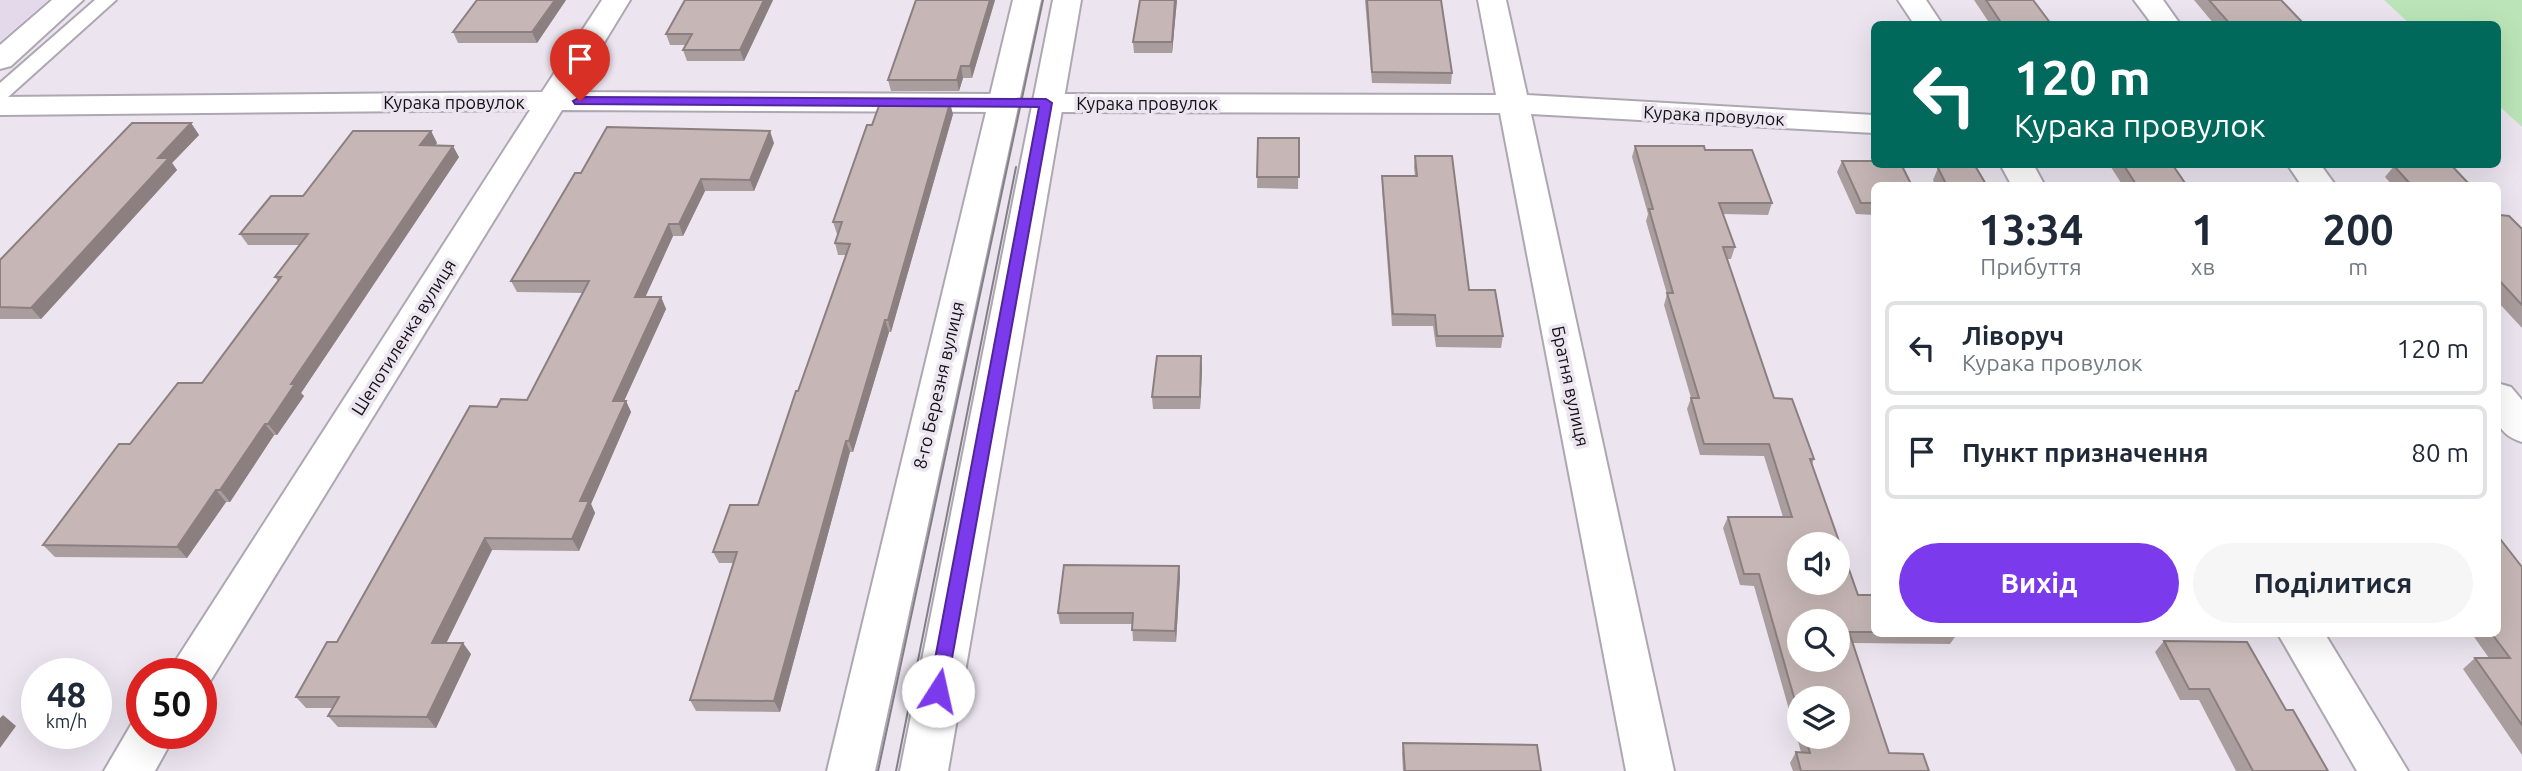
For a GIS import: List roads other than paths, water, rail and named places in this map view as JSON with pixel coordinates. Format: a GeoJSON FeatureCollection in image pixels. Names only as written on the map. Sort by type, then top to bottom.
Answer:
{"type":"FeatureCollection","features":[{"type":"Feature","properties":{"kind":"street"},"geometry":{"type":"LineString","coordinates":[[0,60],[69,0]]}},
{"type":"Feature","properties":{"kind":"street","name":"Шепотиленка вулиця"},"geometry":{"type":"LineString","coordinates":[[200,658],[615,0]]}},
{"type":"Feature","properties":{"kind":"street","name":"8-го Березня вулиця"},"geometry":{"type":"LineString","coordinates":[[850,771],[1027,0]]}},
{"type":"Feature","properties":{"kind":"street"},"geometry":{"type":"LineString","coordinates":[[923,771],[1067,0]]}},
{"type":"Feature","properties":{"kind":"street","name":"Братня вулиця"},"geometry":{"type":"LineString","coordinates":[[1492,0],[1650,771]]}},
{"type":"Feature","properties":{"kind":"street"},"geometry":{"type":"LineString","coordinates":[[1912,0],[1926,21]]}},
{"type":"Feature","properties":{"kind":"street"},"geometry":{"type":"LineString","coordinates":[[2148,0],[2164,21]]}},
{"type":"Feature","properties":{"kind":"street","name":"Курака провулок"},"geometry":{"type":"LineString","coordinates":[[0,106],[552,101],[1513,104],[1871,124]]}},
{"type":"Feature","properties":{"kind":"street"},"geometry":{"type":"LineString","coordinates":[[2306,168],[2317,182]]}},
{"type":"Feature","properties":{"kind":"street"},"geometry":{"type":"LineString","coordinates":[[2501,402],[2522,427]]}},
{"type":"Feature","properties":{"kind":"street"},"geometry":{"type":"LineString","coordinates":[[2303,637],[2384,771]]}},
{"type":"Feature","properties":{"kind":"street"},"geometry":{"type":"LineString","coordinates":[[128,771],[142,749]]}},
{"type":"Feature","properties":{"kind":"lane"},"geometry":{"type":"LineString","coordinates":[[0,94],[106,0]]}},
{"type":"Feature","properties":{"kind":"tram line"},"geometry":{"type":"LineString","coordinates":[[878,771],[1043,0]]}},
{"type":"Feature","properties":{"kind":"tram line"},"geometry":{"type":"LineString","coordinates":[[896,771],[1016,167]]}}]}
